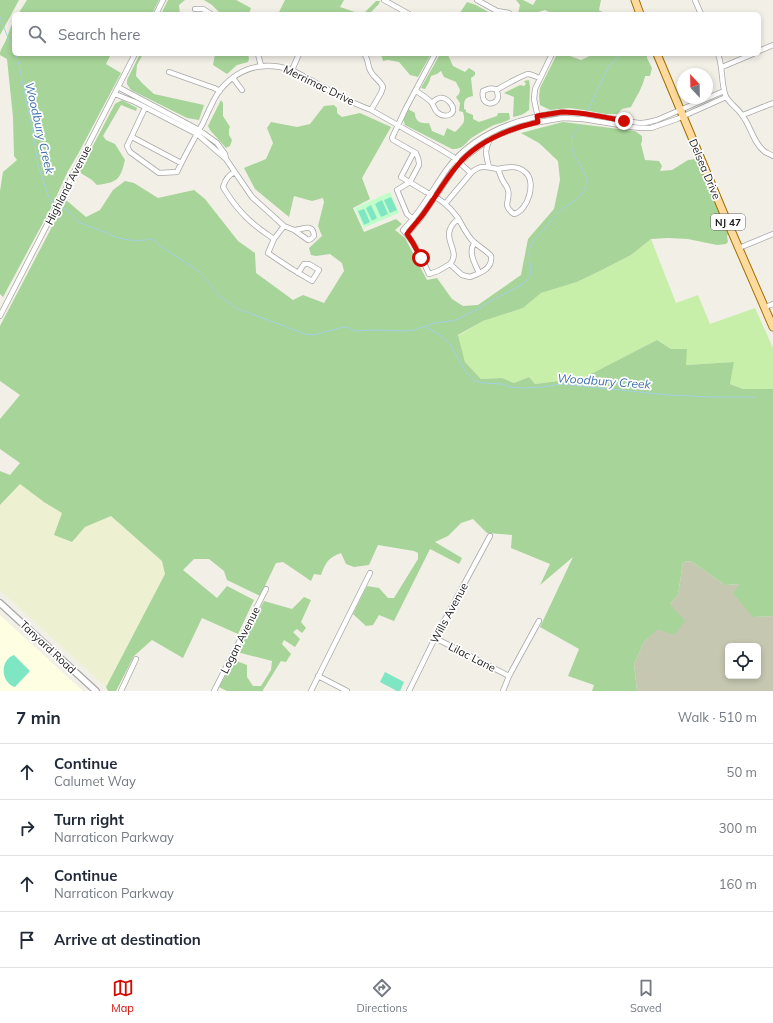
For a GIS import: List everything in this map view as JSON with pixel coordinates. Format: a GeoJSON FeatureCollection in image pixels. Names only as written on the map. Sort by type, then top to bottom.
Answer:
{"type":"FeatureCollection","features":[{"type":"Feature","properties":{"kind":"main road"},"geometry":{"type":"LineString","coordinates":[[634,0],[639,12]]}},
{"type":"Feature","properties":{"kind":"main road","name":"Delsea Drive"},"geometry":{"type":"LineString","coordinates":[[658,56],[773,327]]}},
{"type":"Feature","properties":{"kind":"street"},"geometry":{"type":"LineString","coordinates":[[157,12],[163,0]]}},
{"type":"Feature","properties":{"kind":"street"},"geometry":{"type":"LineString","coordinates":[[384,0],[405,12]]}},
{"type":"Feature","properties":{"kind":"street"},"geometry":{"type":"LineString","coordinates":[[477,0],[497,11],[503,12]]}},
{"type":"Feature","properties":{"kind":"street"},"geometry":{"type":"LineString","coordinates":[[695,0],[700,12]]}},
{"type":"Feature","properties":{"kind":"street"},"geometry":{"type":"LineString","coordinates":[[195,9],[203,9],[208,12]]}},
{"type":"Feature","properties":{"kind":"street"},"geometry":{"type":"LineString","coordinates":[[761,50],[773,45]]}},
{"type":"Feature","properties":{"kind":"street","name":"Highland Avenue"},"geometry":{"type":"LineString","coordinates":[[0,316],[134,56]]}},
{"type":"Feature","properties":{"kind":"street"},"geometry":{"type":"LineString","coordinates":[[258,56],[261,66]]}},
{"type":"Feature","properties":{"kind":"street"},"geometry":{"type":"LineString","coordinates":[[292,70],[298,56]]}},
{"type":"Feature","properties":{"kind":"street"},"geometry":{"type":"LineString","coordinates":[[366,56],[368,59],[371,73],[383,87],[371,110]]}},
{"type":"Feature","properties":{"kind":"street"},"geometry":{"type":"LineString","coordinates":[[413,219],[407,214],[397,190],[410,182],[419,165],[418,158],[416,153],[392,139],[434,56]]}},
{"type":"Feature","properties":{"kind":"street"},"geometry":{"type":"LineString","coordinates":[[538,119],[534,99],[535,89],[551,56]]}},
{"type":"Feature","properties":{"kind":"street"},"geometry":{"type":"LineString","coordinates":[[719,56],[722,66],[724,91],[726,97],[743,115],[760,146],[765,152],[773,156]]}},
{"type":"Feature","properties":{"kind":"street"},"geometry":{"type":"LineString","coordinates":[[722,66],[748,56]]}},
{"type":"Feature","properties":{"kind":"street","name":"Merrimac Drive"},"geometry":{"type":"LineString","coordinates":[[181,163],[220,91],[233,78],[246,70],[272,65],[281,66],[292,70],[349,101],[371,110],[440,149],[471,173]]}},
{"type":"Feature","properties":{"kind":"street"},"geometry":{"type":"LineString","coordinates":[[169,72],[220,91]]}},
{"type":"Feature","properties":{"kind":"street"},"geometry":{"type":"LineString","coordinates":[[497,90],[500,87],[525,75],[529,74],[540,78]]}},
{"type":"Feature","properties":{"kind":"street"},"geometry":{"type":"LineString","coordinates":[[233,78],[242,90]]}},
{"type":"Feature","properties":{"kind":"street"},"geometry":{"type":"LineString","coordinates":[[118,87],[217,143],[252,197],[284,226],[294,230]]}},
{"type":"Feature","properties":{"kind":"street"},"geometry":{"type":"LineString","coordinates":[[416,90],[432,103],[437,112],[445,116],[452,113],[452,106],[443,98],[436,99],[432,103]]}},
{"type":"Feature","properties":{"kind":"street"},"geometry":{"type":"LineString","coordinates":[[405,232],[413,219],[456,166],[457,161],[476,142],[487,134],[511,124],[538,119],[563,118],[646,128],[657,126],[724,91]]}},
{"type":"Feature","properties":{"kind":"street"},"geometry":{"type":"LineString","coordinates":[[115,94],[198,132]]}},
{"type":"Feature","properties":{"kind":"street"},"geometry":{"type":"LineString","coordinates":[[457,161],[490,139],[538,119],[561,112],[642,123],[682,113],[726,97]]}},
{"type":"Feature","properties":{"kind":"street"},"geometry":{"type":"LineString","coordinates":[[743,115],[773,103]]}},
{"type":"Feature","properties":{"kind":"street"},"geometry":{"type":"LineString","coordinates":[[132,137],[181,163],[177,172],[160,173],[130,152],[127,146],[145,108]]}},
{"type":"Feature","properties":{"kind":"street"},"geometry":{"type":"LineString","coordinates":[[490,139],[486,148],[490,168]]}},
{"type":"Feature","properties":{"kind":"street"},"geometry":{"type":"LineString","coordinates":[[414,152],[401,177],[433,195],[445,204],[458,219],[474,243],[491,256],[489,266],[479,274],[470,277],[462,275],[450,264]]}},
{"type":"Feature","properties":{"kind":"street"},"geometry":{"type":"LineString","coordinates":[[445,204],[476,168],[484,166],[498,169],[509,167],[519,168],[526,172],[529,176],[531,184],[530,193],[524,206],[518,213],[514,214],[507,206],[509,193],[498,169]]}},
{"type":"Feature","properties":{"kind":"street"},"geometry":{"type":"LineString","coordinates":[[235,172],[225,180],[223,187],[244,215],[274,239]]}},
{"type":"Feature","properties":{"kind":"street"},"geometry":{"type":"LineString","coordinates":[[405,232],[420,219],[433,195]]}},
{"type":"Feature","properties":{"kind":"street"},"geometry":{"type":"LineString","coordinates":[[405,232],[413,243],[429,274],[438,271],[450,264],[453,260],[449,233],[452,225],[458,219]]}},
{"type":"Feature","properties":{"kind":"street"},"geometry":{"type":"LineString","coordinates":[[284,226],[274,239],[268,253],[283,264],[298,273],[312,281],[319,270],[309,264],[304,264],[298,273]]}},
{"type":"Feature","properties":{"kind":"street"},"geometry":{"type":"LineString","coordinates":[[739,248],[773,234]]}},
{"type":"Feature","properties":{"kind":"street"},"geometry":{"type":"LineString","coordinates":[[474,243],[471,254],[479,274]]}},
{"type":"Feature","properties":{"kind":"street"},"geometry":{"type":"LineString","coordinates":[[764,307],[773,304]]}},
{"type":"Feature","properties":{"kind":"street","name":"Wills Avenue"},"geometry":{"type":"LineString","coordinates":[[409,691],[435,638],[490,536]]}},
{"type":"Feature","properties":{"kind":"street"},"geometry":{"type":"LineString","coordinates":[[311,691],[370,573]]}},
{"type":"Feature","properties":{"kind":"street","name":"Logan Avenue"},"geometry":{"type":"LineString","coordinates":[[214,691],[266,589]]}},
{"type":"Feature","properties":{"kind":"street","name":"Tanyard Road"},"geometry":{"type":"LineString","coordinates":[[0,603],[96,691]]}},
{"type":"Feature","properties":{"kind":"street"},"geometry":{"type":"LineString","coordinates":[[503,691],[509,676],[539,621]]}},
{"type":"Feature","properties":{"kind":"street","name":"Lilac Lane"},"geometry":{"type":"LineString","coordinates":[[435,638],[509,676]]}},
{"type":"Feature","properties":{"kind":"street"},"geometry":{"type":"LineString","coordinates":[[120,691],[136,660]]}},
{"type":"Feature","properties":{"kind":"street"},"geometry":{"type":"LineString","coordinates":[[318,676],[347,691]]}},
{"type":"Feature","properties":{"kind":"shaded area"},"geometry":{"type":"Polygon","coordinates":[[[20,483],[44,502],[63,513],[54,535],[72,542],[85,527],[111,516],[162,561],[165,574],[106,687],[0,590],[0,505],[20,483]]]}},
{"type":"Feature","properties":{"kind":"shaded area"},"geometry":{"type":"Polygon","coordinates":[[[691,561],[725,585],[740,584],[753,617],[773,616],[773,691],[637,691],[634,664],[644,642],[658,628],[670,604],[678,595],[683,562],[691,561]]]}},
{"type":"Feature","properties":{"kind":"shaded area"},"geometry":{"type":"Polygon","coordinates":[[[0,615],[83,691],[0,691],[0,615]]]}},
{"type":"Feature","properties":{"kind":"green space"},"geometry":{"type":"Polygon","coordinates":[[[0,0],[19,0],[12,12],[0,35],[0,0]]]}},
{"type":"Feature","properties":{"kind":"green space"},"geometry":{"type":"Polygon","coordinates":[[[27,0],[159,0],[153,12],[19,12],[27,0]]]}},
{"type":"Feature","properties":{"kind":"green space"},"geometry":{"type":"Polygon","coordinates":[[[168,0],[185,0],[179,5],[180,12],[162,12],[168,0]]]}},
{"type":"Feature","properties":{"kind":"green space"},"geometry":{"type":"Polygon","coordinates":[[[204,0],[236,0],[251,8],[250,12],[219,12],[204,0]]]}},
{"type":"Feature","properties":{"kind":"green space"},"geometry":{"type":"Polygon","coordinates":[[[285,0],[344,0],[340,7],[355,12],[279,12],[285,0]]]}},
{"type":"Feature","properties":{"kind":"green space"},"geometry":{"type":"Polygon","coordinates":[[[516,0],[523,0],[533,5],[536,0],[601,0],[599,10],[602,12],[549,12],[545,10],[538,12],[518,12],[520,5],[516,0]]]}},
{"type":"Feature","properties":{"kind":"green space"},"geometry":{"type":"Polygon","coordinates":[[[376,1],[380,1],[371,12],[365,12],[376,1]]]}},
{"type":"Feature","properties":{"kind":"green space"},"geometry":{"type":"Polygon","coordinates":[[[467,2],[488,12],[461,12],[467,2]]]}},
{"type":"Feature","properties":{"kind":"green space"},"geometry":{"type":"Polygon","coordinates":[[[12,26],[12,56],[110,56],[106,64],[121,73],[68,171],[52,206],[3,297],[0,294],[0,191],[3,172],[17,160],[14,156],[13,117],[7,59],[0,55],[0,53],[12,26]]]}},
{"type":"Feature","properties":{"kind":"green space"},"geometry":{"type":"Polygon","coordinates":[[[139,56],[142,56],[137,65],[136,76],[142,83],[154,94],[204,105],[199,120],[187,118],[131,90],[127,84],[127,80],[139,56]]]}},
{"type":"Feature","properties":{"kind":"green space"},"geometry":{"type":"Polygon","coordinates":[[[215,56],[248,56],[248,62],[237,65],[227,74],[213,65],[215,56]]]}},
{"type":"Feature","properties":{"kind":"green space"},"geometry":{"type":"Polygon","coordinates":[[[382,56],[430,56],[418,77],[410,75],[399,62],[388,60],[383,61],[382,56]]]}},
{"type":"Feature","properties":{"kind":"green space"},"geometry":{"type":"Polygon","coordinates":[[[439,56],[448,56],[453,66],[465,72],[469,68],[475,72],[475,75],[471,78],[473,96],[464,101],[464,109],[466,112],[473,115],[473,119],[479,122],[497,116],[498,113],[509,113],[510,119],[494,125],[473,137],[462,147],[452,149],[405,125],[403,119],[408,109],[415,113],[415,116],[419,122],[429,123],[432,131],[444,136],[447,128],[455,132],[463,123],[464,119],[463,112],[459,111],[460,103],[456,97],[460,90],[456,82],[444,77],[441,71],[431,76],[425,89],[421,88],[439,56]]]}},
{"type":"Feature","properties":{"kind":"green space"},"geometry":{"type":"Polygon","coordinates":[[[556,56],[570,56],[581,60],[590,56],[647,56],[652,68],[650,76],[645,76],[641,88],[631,107],[622,109],[617,114],[606,114],[569,108],[550,110],[540,105],[540,88],[556,56]]]}},
{"type":"Feature","properties":{"kind":"green space"},"geometry":{"type":"Polygon","coordinates":[[[529,80],[529,110],[521,115],[513,117],[514,97],[504,93],[520,85],[524,86],[526,84],[524,81],[529,80]]]}},
{"type":"Feature","properties":{"kind":"green space"},"geometry":{"type":"Polygon","coordinates":[[[122,100],[137,108],[136,111],[121,105],[103,136],[106,140],[115,144],[125,160],[123,167],[117,179],[110,183],[97,185],[79,172],[115,104],[122,100]]]}},
{"type":"Feature","properties":{"kind":"green space"},"geometry":{"type":"Polygon","coordinates":[[[221,100],[223,103],[223,116],[230,127],[229,135],[232,140],[230,146],[226,148],[208,126],[221,100]]]}},
{"type":"Feature","properties":{"kind":"green space"},"geometry":{"type":"Polygon","coordinates":[[[334,105],[337,108],[337,113],[342,117],[360,113],[391,127],[362,178],[370,199],[353,208],[364,232],[396,219],[402,224],[395,230],[405,238],[427,280],[437,278],[452,299],[463,306],[478,305],[521,275],[528,239],[554,209],[560,180],[558,161],[539,143],[521,133],[563,122],[635,131],[642,136],[641,144],[645,160],[659,161],[662,166],[660,171],[672,170],[688,160],[696,159],[728,234],[728,242],[726,244],[717,245],[688,239],[651,239],[631,255],[602,270],[577,282],[541,293],[523,308],[483,321],[458,335],[465,362],[481,379],[502,378],[514,383],[529,377],[535,384],[583,378],[657,340],[671,349],[687,349],[686,365],[734,362],[730,384],[743,389],[773,389],[773,616],[753,617],[733,593],[740,584],[725,585],[691,561],[683,562],[678,595],[670,604],[685,621],[674,635],[658,629],[644,642],[634,664],[637,691],[592,691],[594,685],[568,676],[579,649],[540,627],[573,557],[540,585],[550,564],[511,548],[512,535],[487,533],[473,519],[461,523],[448,536],[435,542],[462,558],[459,564],[430,549],[394,621],[379,615],[373,625],[366,626],[353,614],[367,586],[379,588],[388,598],[394,598],[418,559],[418,553],[378,545],[369,565],[354,567],[346,564],[341,553],[330,559],[321,575],[314,574],[311,581],[283,562],[276,563],[260,596],[227,580],[224,571],[209,559],[194,559],[183,570],[217,598],[227,586],[254,600],[238,634],[202,618],[183,658],[152,640],[134,656],[116,691],[108,691],[106,687],[165,574],[162,561],[111,516],[85,527],[72,542],[54,535],[62,513],[20,484],[0,505],[0,471],[10,475],[20,463],[0,449],[0,419],[20,395],[0,381],[0,326],[66,200],[86,217],[100,210],[113,190],[125,181],[134,183],[158,198],[194,190],[205,199],[238,241],[255,253],[256,273],[293,300],[303,295],[324,303],[344,271],[342,263],[330,254],[316,256],[311,255],[309,248],[322,236],[318,226],[324,202],[323,198],[312,201],[294,196],[289,217],[255,189],[244,168],[266,159],[273,143],[267,128],[271,122],[297,127],[310,124],[324,106],[334,105]]]}},
{"type":"Feature","properties":{"kind":"green space"},"geometry":{"type":"Polygon","coordinates":[[[390,192],[399,213],[364,228],[355,208],[390,192]]]}},
{"type":"Feature","properties":{"kind":"green space"},"geometry":{"type":"Polygon","coordinates":[[[391,197],[397,210],[390,213],[384,200],[391,197]]]}},
{"type":"Feature","properties":{"kind":"green space"},"geometry":{"type":"Polygon","coordinates":[[[382,200],[388,214],[381,217],[375,204],[382,200]]]}},
{"type":"Feature","properties":{"kind":"green space"},"geometry":{"type":"Polygon","coordinates":[[[371,205],[377,218],[372,221],[366,208],[371,205]]]}},
{"type":"Feature","properties":{"kind":"green space"},"geometry":{"type":"Polygon","coordinates":[[[364,209],[370,222],[364,225],[358,211],[364,209]]]}},
{"type":"Feature","properties":{"kind":"green space"},"geometry":{"type":"Polygon","coordinates":[[[651,239],[676,303],[698,295],[710,324],[755,308],[773,348],[773,389],[743,389],[730,384],[734,362],[686,365],[671,349],[657,340],[583,378],[535,384],[529,377],[514,383],[502,378],[481,379],[465,362],[458,336],[483,321],[523,308],[541,293],[577,282],[602,270],[631,255],[651,239]]]}},
{"type":"Feature","properties":{"kind":"green space"},"geometry":{"type":"Polygon","coordinates":[[[304,597],[311,600],[301,622],[306,628],[302,633],[297,629],[293,632],[300,639],[295,647],[284,640],[282,644],[291,654],[286,662],[281,661],[263,691],[227,691],[219,687],[234,660],[247,665],[247,677],[253,686],[261,686],[271,670],[272,661],[237,652],[264,601],[292,609],[304,597]]]}},
{"type":"Feature","properties":{"kind":"green space"},"geometry":{"type":"Polygon","coordinates":[[[14,655],[30,671],[15,687],[7,681],[4,676],[4,666],[6,661],[14,655]]]}},
{"type":"Feature","properties":{"kind":"green space"},"geometry":{"type":"Polygon","coordinates":[[[385,672],[404,682],[400,691],[397,691],[380,682],[385,672]]]}},
{"type":"Feature","properties":{"kind":"waterway","name":"Woodbury Creek"},"geometry":{"type":"LineString","coordinates":[[0,17],[12,46]]}},
{"type":"Feature","properties":{"kind":"waterway","name":"Woodbury Creek"},"geometry":{"type":"LineString","coordinates":[[17,56],[33,132],[38,165],[50,200],[54,203]]}},
{"type":"Feature","properties":{"kind":"waterway"},"geometry":{"type":"LineString","coordinates":[[588,110],[609,66],[620,56]]}},
{"type":"Feature","properties":{"kind":"waterway","name":"Woodbury Creek"},"geometry":{"type":"LineString","coordinates":[[63,208],[68,210],[79,222],[117,238],[128,240],[153,239],[199,272],[221,297],[236,308],[305,334],[314,335],[348,327],[355,331],[415,330],[434,323],[458,319],[523,284],[527,280],[531,271],[529,252],[531,245],[557,214],[580,196],[585,188],[586,177],[574,153],[571,143],[573,134],[581,125]]}},
{"type":"Feature","properties":{"kind":"waterway","name":"Woodbury Creek"},"geometry":{"type":"LineString","coordinates":[[426,327],[440,335],[450,344],[465,371],[474,381],[482,383],[502,384],[510,387],[524,388],[561,384],[669,395],[755,397]]}},
{"type":"Feature","properties":{"kind":"route"},"geometry":{"type":"LineString","coordinates":[[421,258],[407,234],[420,219],[456,166],[484,143],[498,135],[538,122],[537,116],[561,112],[578,113],[624,121]]}}]}
